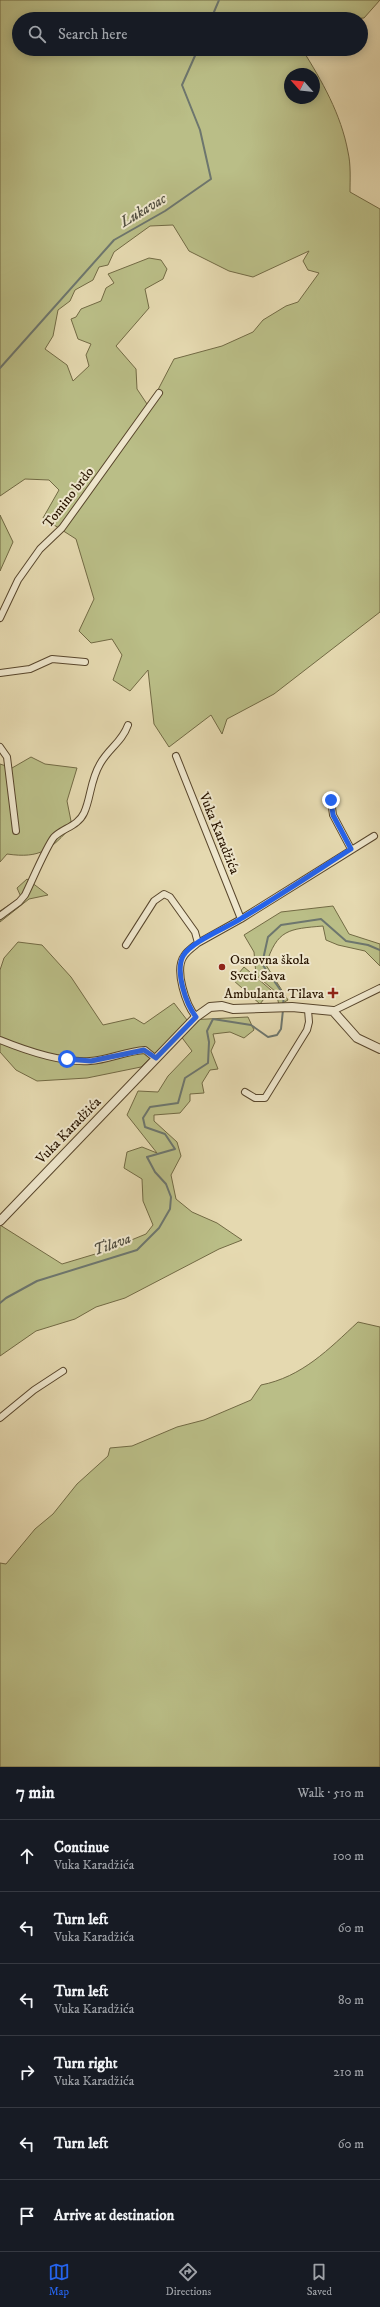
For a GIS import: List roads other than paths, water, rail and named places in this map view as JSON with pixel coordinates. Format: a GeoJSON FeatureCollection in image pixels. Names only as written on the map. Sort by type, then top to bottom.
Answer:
{"type":"FeatureCollection","features":[{"type":"Feature","properties":{"kind":"street","name":"Tomino brdo"},"geometry":{"type":"LineString","coordinates":[[0,618],[18,580],[40,549],[62,528],[159,393]]}},
{"type":"Feature","properties":{"kind":"street"},"geometry":{"type":"LineString","coordinates":[[0,673],[30,669],[52,659],[86,662]]}},
{"type":"Feature","properties":{"kind":"street"},"geometry":{"type":"LineString","coordinates":[[0,916],[20,902],[53,839],[74,826],[84,814],[89,791],[100,764],[124,737],[128,725]]}},
{"type":"Feature","properties":{"kind":"street"},"geometry":{"type":"LineString","coordinates":[[0,748],[7,757],[16,831]]}},
{"type":"Feature","properties":{"kind":"street","name":"Vuka Karadžića"},"geometry":{"type":"LineString","coordinates":[[176,756],[241,919]]}},
{"type":"Feature","properties":{"kind":"street"},"geometry":{"type":"LineString","coordinates":[[331,800],[333,815],[351,849]]}},
{"type":"Feature","properties":{"kind":"street"},"geometry":{"type":"LineString","coordinates":[[196,1017],[183,992],[183,957],[198,943],[241,919],[374,836]]}},
{"type":"Feature","properties":{"kind":"street"},"geometry":{"type":"LineString","coordinates":[[126,945],[154,901],[164,894],[170,897],[180,909],[195,932],[198,943]]}},
{"type":"Feature","properties":{"kind":"street","name":"Vuka Karadžića"},"geometry":{"type":"LineString","coordinates":[[0,1221],[196,1017],[210,1008],[222,1006],[233,1009],[292,1007],[308,1010],[333,1011],[380,988]]}},
{"type":"Feature","properties":{"kind":"street"},"geometry":{"type":"LineString","coordinates":[[244,1092],[255,1098],[265,1098],[307,1030],[309,1022],[308,1010]]}},
{"type":"Feature","properties":{"kind":"street"},"geometry":{"type":"LineString","coordinates":[[333,1011],[357,1038],[380,1049]]}},
{"type":"Feature","properties":{"kind":"street"},"geometry":{"type":"LineString","coordinates":[[0,1040],[40,1054],[81,1061],[91,1061],[144,1050],[156,1058]]}},
{"type":"Feature","properties":{"kind":"street"},"geometry":{"type":"LineString","coordinates":[[0,1418],[34,1390],[63,1371]]}},
{"type":"Feature","properties":{"kind":"waterway","name":"Lukavac"},"geometry":{"type":"LineString","coordinates":[[214,12],[219,0]]}},
{"type":"Feature","properties":{"kind":"waterway","name":"Lukavac"},"geometry":{"type":"LineString","coordinates":[[0,368],[114,240],[165,211],[211,179],[200,130],[182,85],[195,56]]}},
{"type":"Feature","properties":{"kind":"waterway","name":"Tilava"},"geometry":{"type":"LineString","coordinates":[[283,1005],[284,995],[262,964],[268,937],[281,925],[321,919],[346,941],[368,945],[380,950]]}},
{"type":"Feature","properties":{"kind":"waterway","name":"Tilava"},"geometry":{"type":"LineString","coordinates":[[0,1303],[6,1298],[37,1281],[137,1250],[159,1228],[170,1209],[171,1197],[166,1184],[155,1172],[147,1157],[175,1149],[165,1134],[145,1127],[143,1118],[150,1107],[178,1103],[185,1078],[208,1063],[209,1042],[207,1031],[213,1019],[251,1025],[268,1037],[277,1035],[281,1029],[283,1010]]}},
{"type":"Feature","properties":{"kind":"place","name":"Osnovna škola Sveti Sava"},"geometry":{"type":"Point","coordinates":[222,967]}},
{"type":"Feature","properties":{"kind":"place","name":"Ambulanta Tilava"},"geometry":{"type":"Point","coordinates":[333,993]}}]}
